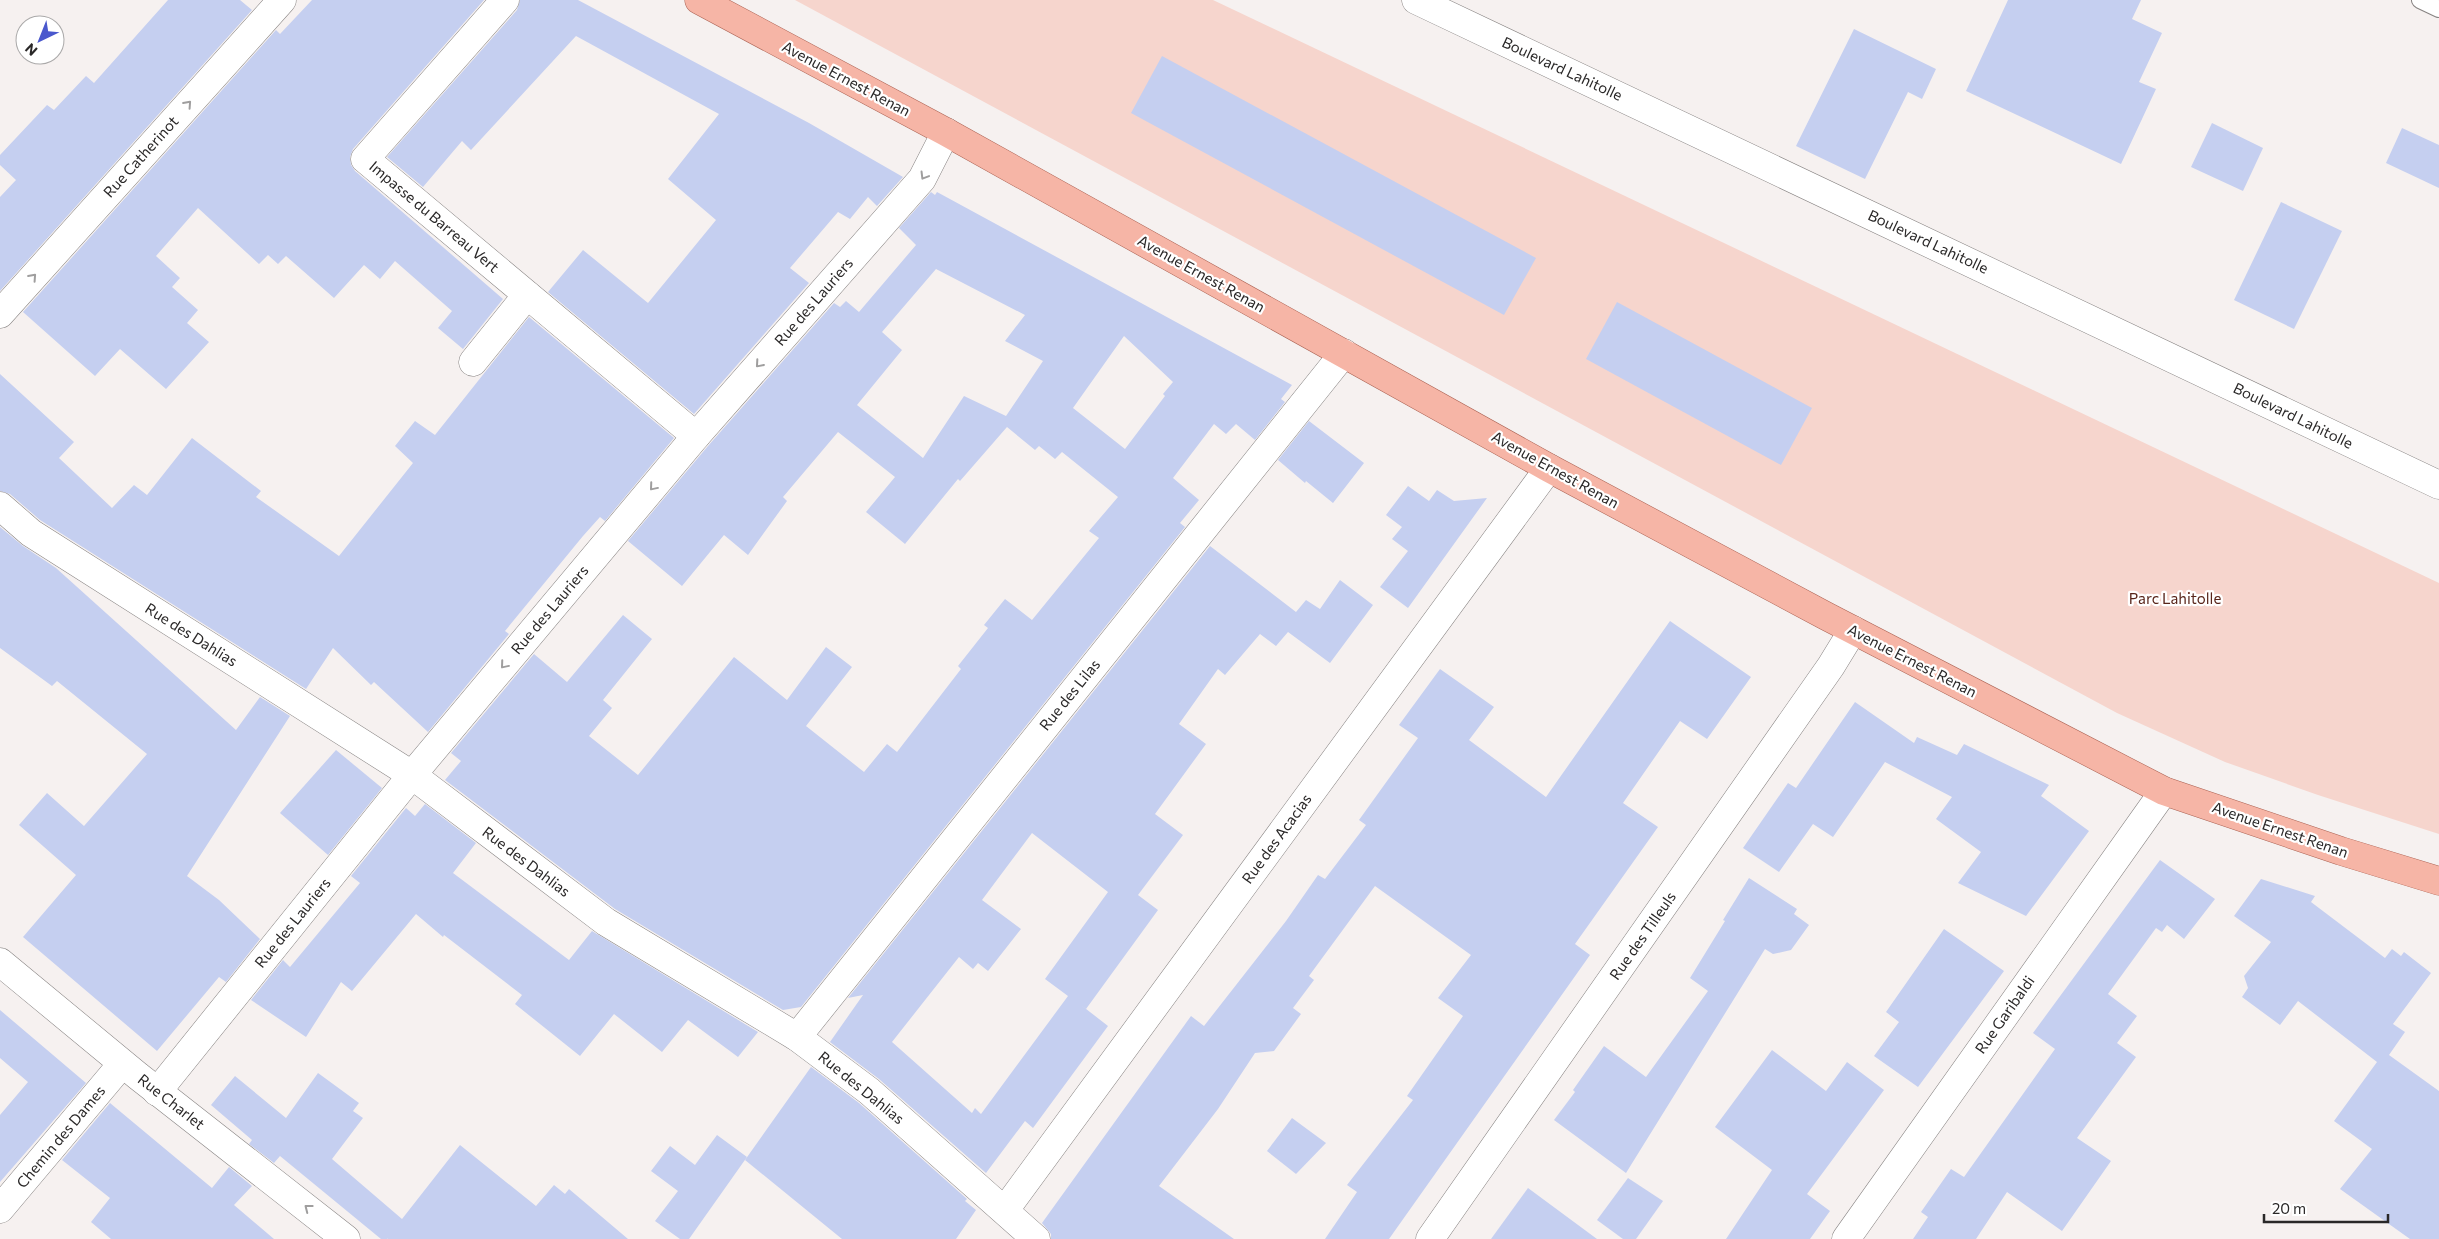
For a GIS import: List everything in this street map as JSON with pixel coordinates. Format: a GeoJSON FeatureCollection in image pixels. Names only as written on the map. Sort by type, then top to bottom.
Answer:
{"type":"FeatureCollection","features":[{"type":"Feature","properties":{"kind":"main road","name":"Avenue Ernest Renan"},"geometry":{"type":"LineString","coordinates":[[699,0],[946,132],[1549,468],[1853,630],[2164,791],[2341,851],[2439,881]]}},
{"type":"Feature","properties":{"kind":"street","name":"Rue Catherinot"},"geometry":{"type":"LineString","coordinates":[[0,314],[282,0]]}},
{"type":"Feature","properties":{"kind":"street","name":"Impasse du Barreau Vert"},"geometry":{"type":"LineString","coordinates":[[505,0],[365,159],[696,436]]}},
{"type":"Feature","properties":{"kind":"street","name":"Boulevard Lahitolle"},"geometry":{"type":"LineString","coordinates":[[1416,0],[2439,485]]}},
{"type":"Feature","properties":{"kind":"street","name":"Rue des Lauriers"},"geometry":{"type":"LineString","coordinates":[[157,1092],[412,775],[696,436],[922,179],[946,132]]}},
{"type":"Feature","properties":{"kind":"street"},"geometry":{"type":"LineString","coordinates":[[473,362],[527,295]]}},
{"type":"Feature","properties":{"kind":"street","name":"Rue des Lilas"},"geometry":{"type":"LineString","coordinates":[[797,1037],[1344,353]]}},
{"type":"Feature","properties":{"kind":"street","name":"Rue des Acacias"},"geometry":{"type":"LineString","coordinates":[[1005,1210],[1549,468]]}},
{"type":"Feature","properties":{"kind":"street","name":"Rue des Dahlias"},"geometry":{"type":"LineString","coordinates":[[0,506],[31,533],[412,775],[606,922],[797,1037],[869,1091],[1036,1239]]}},
{"type":"Feature","properties":{"kind":"street","name":"Rue des Tilleuls"},"geometry":{"type":"LineString","coordinates":[[1430,1239],[1831,666],[1853,630]]}},
{"type":"Feature","properties":{"kind":"street","name":"Rue Garibaldi"},"geometry":{"type":"LineString","coordinates":[[1846,1239],[2164,791]]}},
{"type":"Feature","properties":{"kind":"street","name":"Rue Charlet"},"geometry":{"type":"LineString","coordinates":[[0,962],[122,1064],[346,1239]]}},
{"type":"Feature","properties":{"kind":"street","name":"Chemin des Dames"},"geometry":{"type":"LineString","coordinates":[[0,1209],[122,1064]]}},
{"type":"Feature","properties":{"kind":"lane"},"geometry":{"type":"LineString","coordinates":[[2420,0],[2439,9]]}},
{"type":"Feature","properties":{"kind":"green space","name":"Parc Lahitolle"},"geometry":{"type":"Polygon","coordinates":[[[795,0],[1213,0],[2439,583],[2439,834],[2318,795],[2225,762],[2117,713],[795,0]]]}},
{"type":"Feature","properties":{"kind":"building"},"geometry":{"type":"Polygon","coordinates":[[[168,0],[240,0],[252,10],[0,291],[0,197],[16,180],[0,165],[0,155],[47,105],[54,110],[86,76],[94,83],[168,0]]]}},
{"type":"Feature","properties":{"kind":"building"},"geometry":{"type":"Polygon","coordinates":[[[312,0],[484,0],[353,149],[350,157],[351,165],[355,171],[503,299],[463,349],[438,328],[452,311],[395,261],[380,279],[364,265],[334,298],[286,256],[278,264],[268,255],[259,264],[198,208],[156,256],[180,278],[172,287],[198,310],[187,323],[209,342],[166,389],[120,349],[95,376],[23,312],[276,30],[280,34],[312,0]]]}},
{"type":"Feature","properties":{"kind":"building"},"geometry":{"type":"Polygon","coordinates":[[[520,0],[578,0],[809,123],[903,177],[877,206],[868,197],[850,219],[838,212],[790,268],[809,283],[694,414],[548,292],[583,250],[648,303],[716,220],[668,179],[719,114],[576,36],[471,150],[462,141],[423,187],[387,157],[517,10],[520,0]]]}},
{"type":"Feature","properties":{"kind":"building"},"geometry":{"type":"Polygon","coordinates":[[[2008,0],[2141,0],[2132,19],[2162,33],[2139,82],[2156,89],[2121,164],[1966,91],[2008,0]]]}},
{"type":"Feature","properties":{"kind":"building"},"geometry":{"type":"Polygon","coordinates":[[[1854,29],[1936,69],[1922,99],[1908,92],[1865,179],[1796,146],[1854,29]]]}},
{"type":"Feature","properties":{"kind":"building"},"geometry":{"type":"Polygon","coordinates":[[[1162,56],[1536,258],[1504,315],[1131,113],[1162,56]]]}},
{"type":"Feature","properties":{"kind":"building"},"geometry":{"type":"Polygon","coordinates":[[[2212,123],[2263,148],[2243,191],[2191,167],[2212,123]]]}},
{"type":"Feature","properties":{"kind":"building"},"geometry":{"type":"Polygon","coordinates":[[[2402,128],[2439,145],[2439,188],[2386,163],[2402,128]]]}},
{"type":"Feature","properties":{"kind":"building"},"geometry":{"type":"Polygon","coordinates":[[[931,192],[935,195],[937,192],[1292,385],[1281,399],[1285,402],[1255,440],[1236,424],[1226,434],[1214,424],[1173,478],[1199,500],[1180,523],[1185,527],[801,1007],[783,1010],[615,909],[445,780],[461,761],[451,753],[534,654],[567,682],[623,615],[652,639],[603,700],[612,708],[589,736],[638,775],[734,657],[787,700],[826,647],[852,667],[806,726],[864,772],[887,744],[897,752],[961,669],[958,666],[988,628],[984,625],[1005,599],[1032,620],[1099,538],[1089,531],[1118,497],[1062,452],[1055,459],[1039,446],[1035,450],[1007,427],[960,481],[958,479],[905,544],[866,512],[895,477],[838,432],[783,497],[787,501],[748,555],[724,535],[682,586],[628,541],[708,446],[834,303],[840,307],[846,301],[859,312],[916,245],[899,228],[931,192]],[[936,269],[882,332],[902,350],[857,405],[923,458],[964,396],[1006,416],[1043,361],[1005,341],[1025,315],[936,269]],[[1124,336],[1073,408],[1125,449],[1165,396],[1163,394],[1173,382],[1124,336]]]}},
{"type":"Feature","properties":{"kind":"building"},"geometry":{"type":"Polygon","coordinates":[[[2281,202],[2342,231],[2294,329],[2234,300],[2281,202]]]}},
{"type":"Feature","properties":{"kind":"building"},"geometry":{"type":"Polygon","coordinates":[[[1617,302],[1812,408],[1781,465],[1586,359],[1617,302]]]}},
{"type":"Feature","properties":{"kind":"building"},"geometry":{"type":"Polygon","coordinates":[[[529,317],[674,438],[605,521],[600,517],[583,536],[505,631],[509,634],[428,732],[374,682],[371,685],[333,648],[306,689],[40,520],[10,494],[0,491],[0,374],[74,442],[59,458],[112,508],[134,485],[147,495],[192,438],[261,491],[256,497],[339,556],[413,463],[395,446],[415,421],[435,435],[529,317]]]}},
{"type":"Feature","properties":{"kind":"building"},"geometry":{"type":"Polygon","coordinates":[[[1309,421],[1364,463],[1333,503],[1278,460],[1309,421]]]}},
{"type":"Feature","properties":{"kind":"building"},"geometry":{"type":"Polygon","coordinates":[[[1408,486],[1429,501],[1437,490],[1454,501],[1487,498],[1408,608],[1380,587],[1408,551],[1392,539],[1402,527],[1386,515],[1408,486]]]}},
{"type":"Feature","properties":{"kind":"building"},"geometry":{"type":"Polygon","coordinates":[[[0,527],[23,546],[56,568],[236,730],[260,697],[290,716],[187,876],[219,900],[260,939],[226,982],[219,977],[157,1051],[23,937],[76,875],[19,825],[47,793],[84,826],[147,754],[57,681],[52,686],[0,648],[0,527]]]}},
{"type":"Feature","properties":{"kind":"building"},"geometry":{"type":"Polygon","coordinates":[[[1210,546],[1296,612],[1306,600],[1320,609],[1340,580],[1373,605],[1330,663],[1288,632],[1276,646],[1260,634],[1225,675],[1218,669],[1179,724],[1206,744],[1155,814],[1183,835],[1138,895],[1158,910],[1086,1009],[1108,1026],[1033,1128],[1025,1121],[986,1173],[879,1079],[830,1042],[863,995],[848,998],[1210,546]],[[1032,833],[982,900],[1021,929],[988,971],[978,963],[973,969],[959,957],[892,1042],[972,1113],[975,1108],[981,1114],[1068,996],[1045,979],[1108,892],[1032,833]]]}},
{"type":"Feature","properties":{"kind":"building"},"geometry":{"type":"Polygon","coordinates":[[[1670,621],[1751,677],[1707,739],[1680,721],[1623,803],[1658,827],[1575,944],[1590,955],[1389,1239],[1325,1239],[1357,1192],[1347,1185],[1413,1100],[1407,1096],[1463,1016],[1438,998],[1471,955],[1375,886],[1309,976],[1314,980],[1293,1008],[1301,1014],[1274,1051],[1255,1053],[1218,1109],[1159,1186],[1234,1239],[1051,1239],[1051,1234],[1042,1223],[1191,1016],[1204,1026],[1286,921],[1318,875],[1325,879],[1366,825],[1359,820],[1418,738],[1399,725],[1440,669],[1494,707],[1469,740],[1546,797],[1670,621]]]}},
{"type":"Feature","properties":{"kind":"building"},"geometry":{"type":"Polygon","coordinates":[[[1855,702],[1914,743],[1917,737],[1957,755],[1964,744],[2049,785],[2041,796],[2089,831],[2026,916],[1958,883],[1981,852],[1936,819],[1952,797],[1885,762],[1833,837],[1813,824],[1779,872],[1743,848],[1788,783],[1796,788],[1855,702]]]}},
{"type":"Feature","properties":{"kind":"building"},"geometry":{"type":"Polygon","coordinates":[[[336,750],[382,788],[328,855],[280,813],[336,750]]]}},
{"type":"Feature","properties":{"kind":"building"},"geometry":{"type":"Polygon","coordinates":[[[425,804],[476,843],[453,873],[569,960],[592,931],[758,1032],[738,1057],[688,1020],[662,1052],[614,1014],[580,1056],[515,1004],[522,995],[444,935],[443,937],[416,914],[352,991],[341,982],[306,1037],[251,1000],[283,960],[290,967],[360,883],[351,876],[406,808],[415,816],[425,804]]]}},
{"type":"Feature","properties":{"kind":"building"},"geometry":{"type":"Polygon","coordinates":[[[2160,860],[2215,899],[2184,939],[2167,925],[2162,932],[2156,928],[2108,994],[2137,1016],[2117,1043],[2136,1057],[2077,1138],[2111,1161],[2062,1231],[2007,1192],[1976,1239],[1913,1239],[1928,1217],[1921,1212],[1951,1169],[1964,1177],[2055,1049],[2033,1033],[2160,860]]]}},
{"type":"Feature","properties":{"kind":"building"},"geometry":{"type":"Polygon","coordinates":[[[1749,878],[1797,909],[1794,914],[1809,925],[1791,950],[1773,954],[1765,949],[1626,1173],[1554,1120],[1575,1092],[1573,1090],[1604,1046],[1646,1077],[1708,991],[1690,978],[1749,878]]]}},
{"type":"Feature","properties":{"kind":"building"},"geometry":{"type":"Polygon","coordinates":[[[2261,879],[2315,896],[2311,902],[2385,958],[2392,949],[2401,956],[2404,952],[2431,973],[2393,1024],[2405,1032],[2389,1055],[2439,1091],[2439,1239],[2410,1239],[2340,1189],[2372,1149],[2334,1121],[2377,1062],[2298,1001],[2280,1025],[2242,997],[2248,988],[2244,976],[2271,942],[2234,916],[2261,879]]]}},
{"type":"Feature","properties":{"kind":"building"},"geometry":{"type":"Polygon","coordinates":[[[1944,929],[2004,971],[1918,1087],[1874,1056],[1899,1022],[1886,1012],[1944,929]]]}},
{"type":"Feature","properties":{"kind":"building"},"geometry":{"type":"Polygon","coordinates":[[[0,1010],[86,1083],[0,1182],[0,1115],[28,1082],[0,1058],[0,1010]]]}},
{"type":"Feature","properties":{"kind":"building"},"geometry":{"type":"Polygon","coordinates":[[[1772,1050],[1826,1091],[1847,1062],[1884,1090],[1807,1194],[1830,1211],[1810,1239],[1726,1239],[1772,1170],[1715,1127],[1772,1050]]]}},
{"type":"Feature","properties":{"kind":"building"},"geometry":{"type":"Polygon","coordinates":[[[811,1067],[859,1103],[967,1199],[965,1201],[976,1210],[956,1239],[842,1239],[745,1160],[811,1067]]]}},
{"type":"Feature","properties":{"kind":"building"},"geometry":{"type":"Polygon","coordinates":[[[318,1073],[359,1103],[353,1111],[363,1118],[332,1159],[402,1219],[460,1145],[536,1206],[554,1185],[565,1194],[569,1189],[628,1239],[381,1239],[280,1156],[274,1163],[249,1144],[252,1140],[211,1105],[235,1076],[286,1118],[318,1073]]]}},
{"type":"Feature","properties":{"kind":"building"},"geometry":{"type":"Polygon","coordinates":[[[110,1103],[212,1188],[229,1167],[252,1186],[234,1205],[274,1239],[111,1239],[91,1222],[110,1198],[62,1160],[110,1103]]]}},
{"type":"Feature","properties":{"kind":"building"},"geometry":{"type":"Polygon","coordinates":[[[1292,1118],[1326,1143],[1296,1174],[1267,1151],[1292,1118]]]}},
{"type":"Feature","properties":{"kind":"building"},"geometry":{"type":"Polygon","coordinates":[[[717,1135],[747,1157],[689,1239],[680,1239],[655,1221],[678,1191],[651,1171],[670,1146],[695,1165],[717,1135]]]}},
{"type":"Feature","properties":{"kind":"building"},"geometry":{"type":"Polygon","coordinates":[[[1628,1178],[1663,1201],[1636,1239],[1623,1239],[1597,1220],[1628,1178]]]}},
{"type":"Feature","properties":{"kind":"building"},"geometry":{"type":"Polygon","coordinates":[[[1528,1188],[1597,1239],[1491,1239],[1528,1188]]]}}]}
